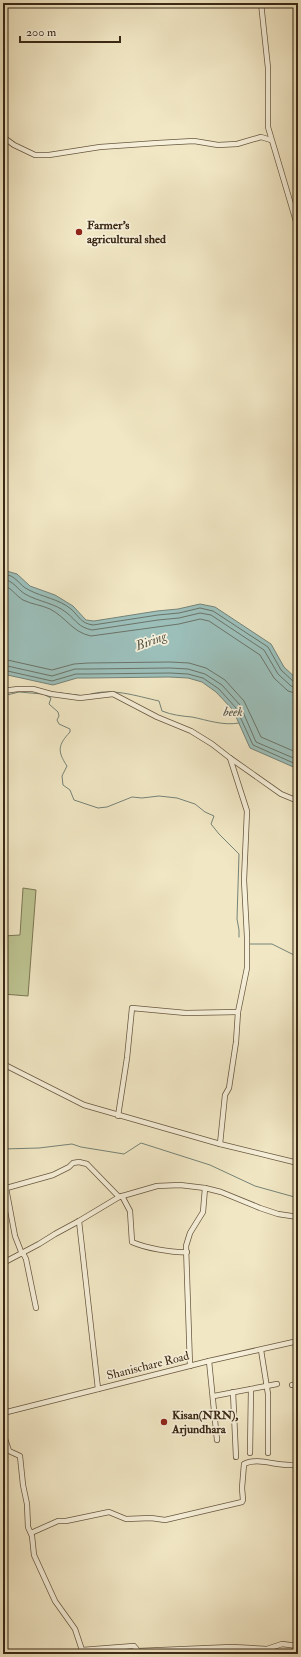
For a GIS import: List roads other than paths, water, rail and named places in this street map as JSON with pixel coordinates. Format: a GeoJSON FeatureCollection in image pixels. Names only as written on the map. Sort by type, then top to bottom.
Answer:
{"type":"FeatureCollection","features":[{"type":"Feature","properties":{"kind":"street"},"geometry":{"type":"LineString","coordinates":[[262,3],[268,68],[268,127],[298,228]]}},
{"type":"Feature","properties":{"kind":"street"},"geometry":{"type":"LineString","coordinates":[[3,137],[34,156],[100,147],[158,142],[194,141],[218,144],[237,144],[261,137],[272,140]]}},
{"type":"Feature","properties":{"kind":"street"},"geometry":{"type":"LineString","coordinates":[[3,691],[33,689],[51,694],[80,698],[113,694],[157,717],[191,731],[212,744],[281,794],[298,801]]}},
{"type":"Feature","properties":{"kind":"street"},"geometry":{"type":"LineString","coordinates":[[220,1144],[225,1095],[229,1088],[236,1042],[238,1012],[247,968],[244,880],[247,811],[230,758]]}},
{"type":"Feature","properties":{"kind":"street"},"geometry":{"type":"LineString","coordinates":[[118,1116],[127,1058],[132,1008],[186,1013],[238,1012]]}},
{"type":"Feature","properties":{"kind":"street"},"geometry":{"type":"LineString","coordinates":[[3,1064],[84,1105],[118,1116],[182,1132],[220,1144],[298,1163]]}},
{"type":"Feature","properties":{"kind":"street"},"geometry":{"type":"LineString","coordinates":[[36,1308],[26,1259],[15,1236],[4,1188],[53,1175],[69,1167],[73,1163],[79,1162],[87,1164],[121,1196],[130,1211],[132,1242],[139,1246],[168,1251],[187,1252]]}},
{"type":"Feature","properties":{"kind":"street"},"geometry":{"type":"LineString","coordinates":[[3,1264],[23,1254],[121,1196],[134,1191],[164,1185],[205,1188],[221,1192],[278,1214],[298,1217]]}},
{"type":"Feature","properties":{"kind":"street"},"geometry":{"type":"LineString","coordinates":[[190,1366],[188,1240],[203,1212],[205,1188]]}},
{"type":"Feature","properties":{"kind":"street"},"geometry":{"type":"LineString","coordinates":[[79,1221],[98,1389]]}},
{"type":"Feature","properties":{"kind":"street","name":"Shanischare Road"},"geometry":{"type":"LineString","coordinates":[[3,1413],[209,1361],[298,1341]]}},
{"type":"Feature","properties":{"kind":"street"},"geometry":{"type":"LineString","coordinates":[[261,1350],[267,1386],[268,1453]]}},
{"type":"Feature","properties":{"kind":"street"},"geometry":{"type":"LineString","coordinates":[[209,1361],[214,1396],[217,1440]]}},
{"type":"Feature","properties":{"kind":"street"},"geometry":{"type":"LineString","coordinates":[[214,1396],[277,1384]]}},
{"type":"Feature","properties":{"kind":"street"},"geometry":{"type":"LineString","coordinates":[[292,1385],[298,1384]]}},
{"type":"Feature","properties":{"kind":"street"},"geometry":{"type":"LineString","coordinates":[[250,1453],[251,1389]]}},
{"type":"Feature","properties":{"kind":"street"},"geometry":{"type":"LineString","coordinates":[[233,1392],[236,1457]]}},
{"type":"Feature","properties":{"kind":"street"},"geometry":{"type":"LineString","coordinates":[[3,1433],[9,1451],[20,1456],[23,1485],[28,1504],[28,1527],[31,1533],[34,1555],[55,1601],[75,1629],[82,1652],[134,1646],[138,1651],[232,1647],[267,1649],[282,1644],[298,1646]]}},
{"type":"Feature","properties":{"kind":"street"},"geometry":{"type":"LineString","coordinates":[[31,1533],[58,1521],[66,1521],[109,1512],[126,1519],[151,1518],[165,1520],[242,1502],[244,1464],[248,1462],[291,1466],[298,1464]]}},
{"type":"Feature","properties":{"kind":"water","name":"Biring"},"geometry":{"type":"Polygon","coordinates":[[[3,570],[17,574],[30,586],[55,595],[73,606],[86,620],[94,621],[178,609],[200,604],[215,607],[271,644],[284,667],[298,680],[298,769],[250,748],[233,710],[216,692],[202,682],[188,678],[169,677],[77,678],[53,685],[3,674],[3,570]]]}},
{"type":"Feature","properties":{"kind":"waterway"},"geometry":{"type":"LineString","coordinates":[[3,696],[19,692],[43,694]]}},
{"type":"Feature","properties":{"kind":"waterway"},"geometry":{"type":"LineString","coordinates":[[51,692],[85,696]]}},
{"type":"Feature","properties":{"kind":"waterway","name":"beek"},"geometry":{"type":"LineString","coordinates":[[88,695],[106,692],[124,693],[159,701],[162,711],[180,716],[221,723],[239,723]]}},
{"type":"Feature","properties":{"kind":"waterway"},"geometry":{"type":"LineString","coordinates":[[45,695],[51,698],[49,704],[58,712],[59,716],[57,720],[59,724],[70,729],[70,732],[61,745],[60,752],[67,766],[62,776],[63,785],[70,790],[74,800],[98,808],[107,807],[132,797],[142,798],[159,796],[177,798],[195,804],[205,812],[214,816],[211,824],[239,854],[237,919],[239,937]]}},
{"type":"Feature","properties":{"kind":"waterway"},"geometry":{"type":"LineString","coordinates":[[250,944],[272,944],[298,957]]}},
{"type":"Feature","properties":{"kind":"waterway"},"geometry":{"type":"LineString","coordinates":[[3,1149],[39,1148],[72,1144],[81,1147],[124,1154],[141,1143],[210,1165],[255,1186],[298,1198]]}},
{"type":"Feature","properties":{"kind":"place","name":"Farmer's agricultural shed"},"geometry":{"type":"Point","coordinates":[79,232]}},
{"type":"Feature","properties":{"kind":"place","name":"Kisan(NRN), Arjundhara"},"geometry":{"type":"Point","coordinates":[164,1422]}}]}
